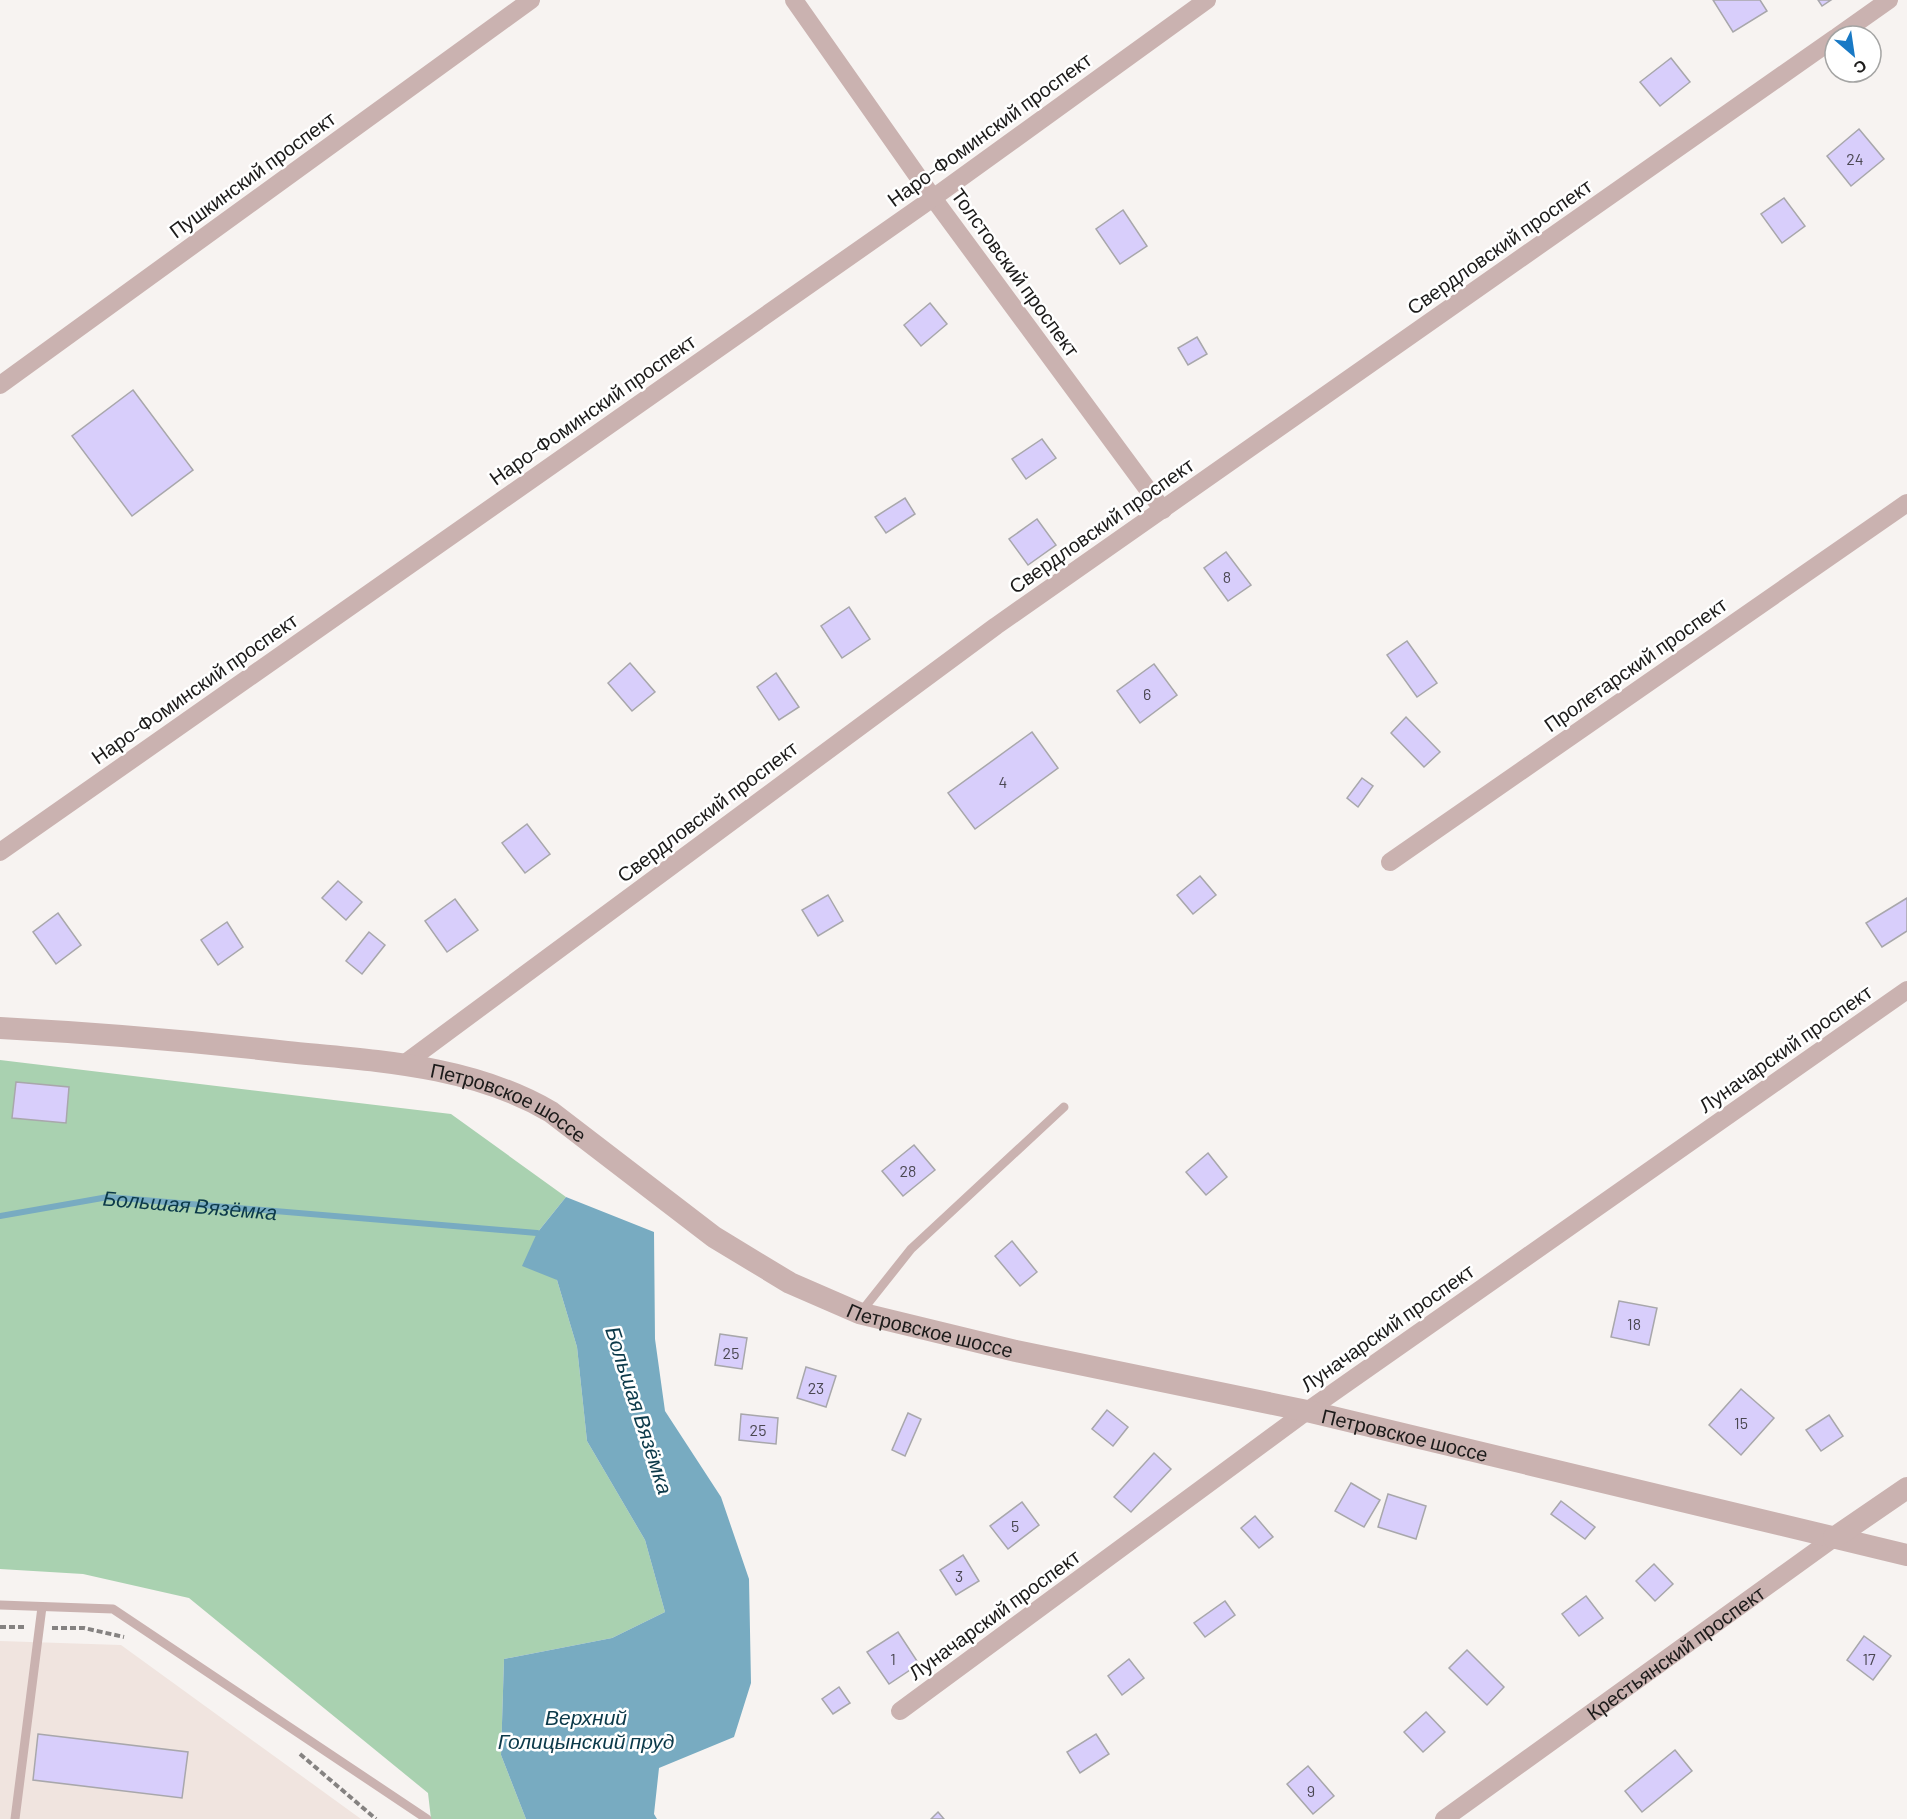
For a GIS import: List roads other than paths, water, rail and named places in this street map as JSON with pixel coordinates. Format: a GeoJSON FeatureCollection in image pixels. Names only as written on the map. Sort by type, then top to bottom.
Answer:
{"type":"FeatureCollection","features":[{"type":"Feature","properties":{"kind":"street","name":"Пушкинский проспект"},"geometry":{"type":"LineString","coordinates":[[0,385],[531,0]]}},
{"type":"Feature","properties":{"kind":"street","name":"Толстовский проспект"},"geometry":{"type":"LineString","coordinates":[[794,0],[933,198],[1163,510]]}},
{"type":"Feature","properties":{"kind":"street","name":"Наро-Фоминский проспект"},"geometry":{"type":"LineString","coordinates":[[0,852],[933,198],[1208,0]]}},
{"type":"Feature","properties":{"kind":"street","name":"Свердловский проспект"},"geometry":{"type":"LineString","coordinates":[[1855,24],[1889,0]]}},
{"type":"Feature","properties":{"kind":"street","name":"Свердловский проспект"},"geometry":{"type":"LineString","coordinates":[[404,1064],[996,626],[1823,46]]}},
{"type":"Feature","properties":{"kind":"street","name":"Пролетарский проспект"},"geometry":{"type":"LineString","coordinates":[[1390,862],[1907,503]]}},
{"type":"Feature","properties":{"kind":"street","name":"Луначарский проспект"},"geometry":{"type":"LineString","coordinates":[[900,1711],[1306,1411],[1907,990]]}},
{"type":"Feature","properties":{"kind":"street","name":"Петровское шоссе"},"geometry":{"type":"LineString","coordinates":[[0,1028],[172,1039],[404,1064],[457,1074],[528,1099],[551,1112],[714,1237],[790,1283],[859,1313],[1016,1351],[1306,1411],[1907,1555]]}},
{"type":"Feature","properties":{"kind":"street","name":"Крестьянский проспект"},"geometry":{"type":"LineString","coordinates":[[1444,1819],[1907,1488]]}},
{"type":"Feature","properties":{"kind":"lane"},"geometry":{"type":"LineString","coordinates":[[859,1313],[911,1249],[1064,1107]]}},
{"type":"Feature","properties":{"kind":"lane"},"geometry":{"type":"LineString","coordinates":[[0,1605],[113,1609],[427,1819]]}},
{"type":"Feature","properties":{"kind":"lane"},"geometry":{"type":"LineString","coordinates":[[15,1819],[42,1607]]}},
{"type":"Feature","properties":{"kind":"water","name":"Верхний Голицынский пруд"},"geometry":{"type":"Polygon","coordinates":[[[566,1197],[654,1232],[655,1339],[665,1411],[721,1497],[749,1579],[751,1683],[734,1737],[659,1768],[654,1814],[657,1819],[526,1819],[501,1755],[504,1659],[612,1638],[665,1612],[645,1540],[587,1441],[577,1347],[557,1280],[522,1266],[537,1233],[566,1197]]]}},
{"type":"Feature","properties":{"kind":"waterway","name":"Большая Вязёмка"},"geometry":{"type":"LineString","coordinates":[[0,1216],[108,1197],[537,1233]]}}]}
